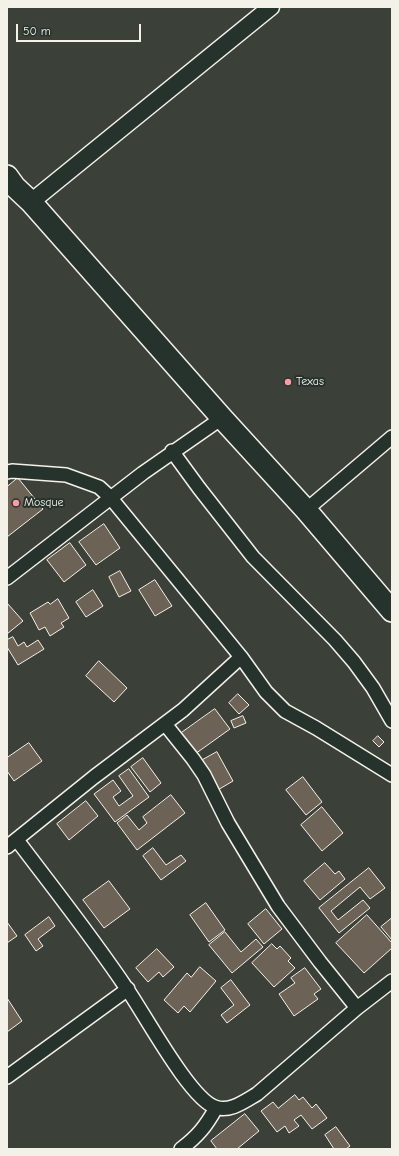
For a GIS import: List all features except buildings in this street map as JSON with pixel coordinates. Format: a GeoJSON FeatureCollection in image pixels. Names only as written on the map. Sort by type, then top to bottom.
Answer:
{"type":"FeatureCollection","features":[{"type":"Feature","properties":{"kind":"highway"},"geometry":{"type":"LineString","coordinates":[[10,185],[31,202],[222,418],[306,510],[392,611]]}},
{"type":"Feature","properties":{"kind":"street"},"geometry":{"type":"LineString","coordinates":[[31,202],[271,7]]}},
{"type":"Feature","properties":{"kind":"street"},"geometry":{"type":"LineString","coordinates":[[7,578],[110,497],[172,451],[222,418]]}},
{"type":"Feature","properties":{"kind":"street"},"geometry":{"type":"LineString","coordinates":[[306,510],[392,437]]}},
{"type":"Feature","properties":{"kind":"street"},"geometry":{"type":"LineString","coordinates":[[172,451],[253,557],[336,640],[354,662],[392,721]]}},
{"type":"Feature","properties":{"kind":"street"},"geometry":{"type":"LineString","coordinates":[[7,472],[12,471],[66,475],[99,487],[110,497],[240,657],[266,692],[285,711],[316,728],[392,775]]}},
{"type":"Feature","properties":{"kind":"street"},"geometry":{"type":"LineString","coordinates":[[240,657],[165,724],[94,777],[12,844],[128,989],[152,1030],[190,1084],[202,1099],[216,1108],[223,1109],[239,1105],[257,1094],[357,1008],[392,981]]}},
{"type":"Feature","properties":{"kind":"street"},"geometry":{"type":"LineString","coordinates":[[165,724],[204,775],[228,823],[278,906],[357,1008]]}},
{"type":"Feature","properties":{"kind":"street"},"geometry":{"type":"LineString","coordinates":[[7,1077],[128,989]]}},
{"type":"Feature","properties":{"kind":"street"},"geometry":{"type":"LineString","coordinates":[[182,1149],[194,1139],[206,1125],[216,1108]]}},
{"type":"Feature","properties":{"kind":"place","name":"Texas"},"geometry":{"type":"Point","coordinates":[288,382]}},
{"type":"Feature","properties":{"kind":"place","name":"Mosque"},"geometry":{"type":"Point","coordinates":[16,503]}}]}
